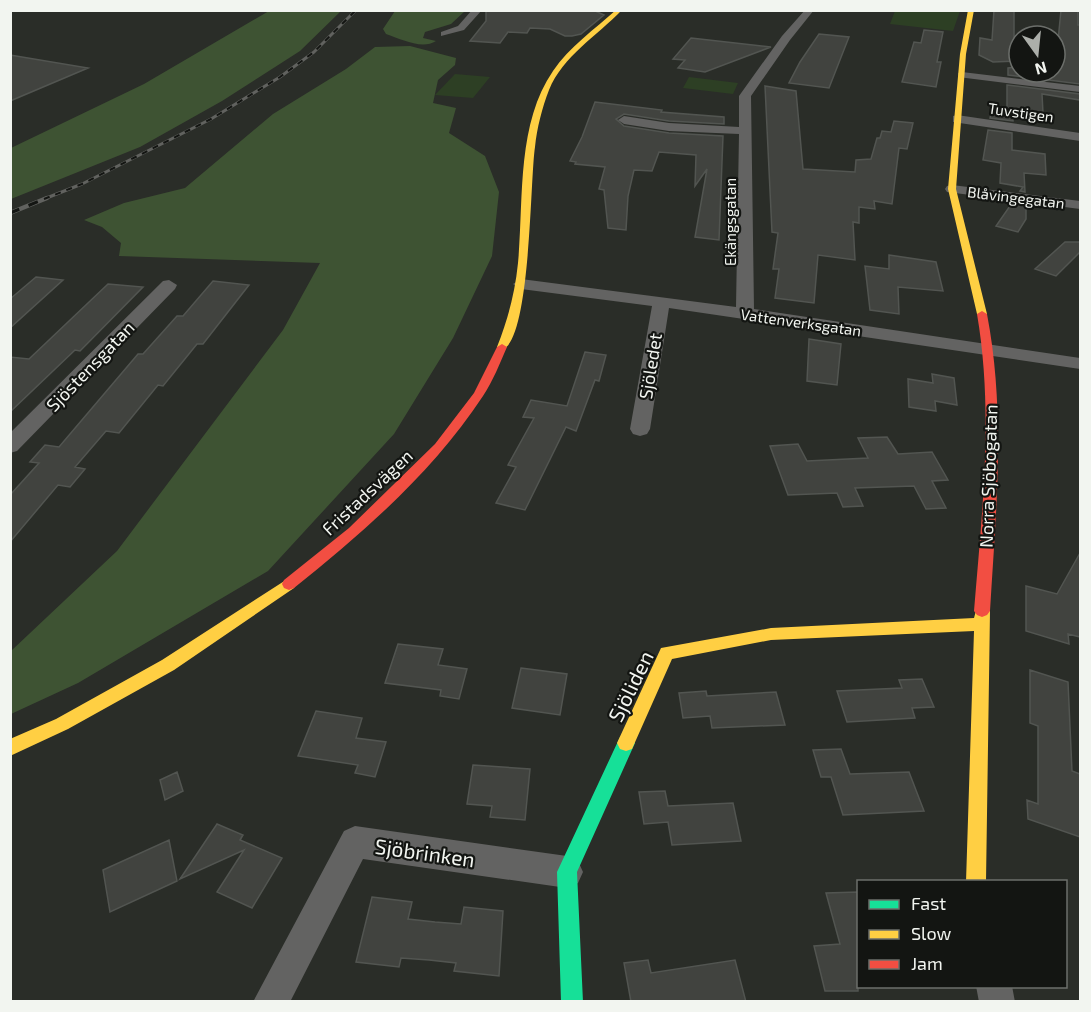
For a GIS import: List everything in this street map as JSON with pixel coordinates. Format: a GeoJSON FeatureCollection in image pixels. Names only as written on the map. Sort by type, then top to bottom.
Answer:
{"type":"FeatureCollection","features":[{"type":"Feature","properties":{"kind":"street"},"geometry":{"type":"LineString","coordinates":[[445,34],[461,28],[478,10]]}},
{"type":"Feature","properties":{"kind":"street","name":"Fristadsvägen"},"geometry":{"type":"LineString","coordinates":[[10,748],[62,724],[168,665],[282,590],[354,532],[421,467],[470,409],[506,340],[517,306],[521,284],[527,164],[530,143],[541,110],[539,107],[559,68],[620,10]]}},
{"type":"Feature","properties":{"kind":"street","name":"Fristadsvägen"},"geometry":{"type":"LineString","coordinates":[[541,110],[546,107],[570,71],[632,10]]}},
{"type":"Feature","properties":{"kind":"street","name":"Ekängsgatan"},"geometry":{"type":"LineString","coordinates":[[744,313],[745,96],[786,38],[810,10]]}},
{"type":"Feature","properties":{"kind":"street","name":"Norra Sjöbogatan"},"geometry":{"type":"LineString","coordinates":[[971,10],[966,28],[952,189],[990,350],[992,466],[981,624],[976,880]]}},
{"type":"Feature","properties":{"kind":"street"},"geometry":{"type":"LineString","coordinates":[[962,75],[1080,89]]}},
{"type":"Feature","properties":{"kind":"street","name":"Tuvstigen"},"geometry":{"type":"LineString","coordinates":[[957,119],[1080,137]]}},
{"type":"Feature","properties":{"kind":"street"},"geometry":{"type":"LineString","coordinates":[[624,120],[669,127],[745,132]]}},
{"type":"Feature","properties":{"kind":"street","name":"Blåvingegatan"},"geometry":{"type":"LineString","coordinates":[[952,189],[1080,205]]}},
{"type":"Feature","properties":{"kind":"street","name":"Vattenverksgatan"},"geometry":{"type":"LineString","coordinates":[[521,284],[744,313],[1080,364]]}},
{"type":"Feature","properties":{"kind":"street","name":"Sjöstensgatan"},"geometry":{"type":"LineString","coordinates":[[10,446],[169,285]]}},
{"type":"Feature","properties":{"kind":"street","name":"Sjöledet"},"geometry":{"type":"LineString","coordinates":[[640,429],[660,303]]}},
{"type":"Feature","properties":{"kind":"street","name":"Sjöliden"},"geometry":{"type":"LineString","coordinates":[[572,1002],[567,872],[667,653],[771,634],[981,624]]}},
{"type":"Feature","properties":{"kind":"street","name":"Sjöbrinken"},"geometry":{"type":"LineString","coordinates":[[271,1002],[355,842],[567,872]]}},
{"type":"Feature","properties":{"kind":"green space"},"geometry":{"type":"Polygon","coordinates":[[[895,10],[960,11],[953,31],[890,24],[895,10]]]}},
{"type":"Feature","properties":{"kind":"green space"},"geometry":{"type":"Polygon","coordinates":[[[269,11],[341,11],[300,51],[222,101],[140,147],[11,199],[11,148],[144,84],[269,11]]]}},
{"type":"Feature","properties":{"kind":"green space"},"geometry":{"type":"Polygon","coordinates":[[[395,11],[465,11],[451,24],[425,32],[423,38],[436,41],[418,44],[386,34],[383,29],[395,11]]]}},
{"type":"Feature","properties":{"kind":"green space"},"geometry":{"type":"Polygon","coordinates":[[[410,46],[456,58],[455,65],[438,80],[433,103],[456,108],[449,133],[485,156],[499,192],[492,256],[453,338],[394,434],[268,571],[78,683],[11,714],[11,651],[117,551],[283,330],[320,263],[119,256],[121,243],[102,227],[84,220],[124,203],[185,188],[273,114],[346,69],[375,47],[410,46]]]}},
{"type":"Feature","properties":{"kind":"green space"},"geometry":{"type":"Polygon","coordinates":[[[455,74],[490,77],[473,98],[435,95],[455,74]]]}},
{"type":"Feature","properties":{"kind":"green space"},"geometry":{"type":"Polygon","coordinates":[[[689,77],[738,83],[733,94],[683,88],[689,77]]]}},
{"type":"Feature","properties":{"kind":"building"},"geometry":{"type":"Polygon","coordinates":[[[486,10],[593,10],[604,15],[581,34],[572,36],[565,36],[550,29],[530,28],[527,33],[508,32],[500,43],[470,41],[486,21],[486,10]]]}},
{"type":"Feature","properties":{"kind":"building"},"geometry":{"type":"Polygon","coordinates":[[[994,10],[1014,10],[1014,24],[1007,24],[1007,61],[993,62],[979,55],[980,38],[992,40],[994,10]]]}},
{"type":"Feature","properties":{"kind":"building"},"geometry":{"type":"Polygon","coordinates":[[[1061,10],[1078,10],[1080,84],[1067,82],[1067,24],[1060,24],[1061,10]]]}},
{"type":"Feature","properties":{"kind":"building"},"geometry":{"type":"Polygon","coordinates":[[[924,30],[943,32],[937,62],[941,62],[936,87],[902,82],[914,42],[921,43],[924,30]]]}},
{"type":"Feature","properties":{"kind":"building"},"geometry":{"type":"Polygon","coordinates":[[[819,34],[849,37],[829,88],[789,83],[800,62],[819,34]]]}},
{"type":"Feature","properties":{"kind":"building"},"geometry":{"type":"Polygon","coordinates":[[[691,38],[771,47],[705,72],[678,68],[685,60],[673,59],[691,38]]]}},
{"type":"Feature","properties":{"kind":"building"},"geometry":{"type":"Polygon","coordinates":[[[10,55],[88,68],[10,101],[10,55]]]}},
{"type":"Feature","properties":{"kind":"building"},"geometry":{"type":"Polygon","coordinates":[[[1007,85],[1080,94],[1080,100],[1042,94],[1043,113],[1007,109],[1007,85]]]}},
{"type":"Feature","properties":{"kind":"building"},"geometry":{"type":"Polygon","coordinates":[[[765,86],[796,91],[803,169],[855,172],[856,160],[871,159],[877,138],[880,138],[882,131],[891,132],[894,121],[913,123],[907,149],[899,148],[892,204],[874,201],[875,209],[859,207],[859,223],[853,222],[855,260],[818,255],[814,303],[775,298],[779,269],[773,269],[778,233],[772,232],[765,86]]]}},
{"type":"Feature","properties":{"kind":"building"},"geometry":{"type":"Polygon","coordinates":[[[595,102],[662,110],[661,112],[724,117],[724,124],[669,121],[624,114],[616,119],[624,126],[669,133],[723,136],[719,240],[695,237],[707,169],[695,186],[696,155],[659,152],[652,171],[634,170],[628,196],[626,230],[608,228],[604,190],[599,189],[605,167],[575,164],[576,162],[570,161],[595,102]]]}},
{"type":"Feature","properties":{"kind":"building"},"geometry":{"type":"Polygon","coordinates":[[[992,109],[1013,111],[1013,121],[990,118],[992,109]]]}},
{"type":"Feature","properties":{"kind":"building"},"geometry":{"type":"Polygon","coordinates":[[[988,130],[1012,133],[1012,150],[1045,154],[1046,175],[1024,173],[1025,192],[1020,191],[1023,187],[1000,183],[1001,163],[983,160],[988,130]]]}},
{"type":"Feature","properties":{"kind":"building"},"geometry":{"type":"Polygon","coordinates":[[[1012,203],[1026,204],[1026,219],[1018,232],[996,226],[1012,203]]]}},
{"type":"Feature","properties":{"kind":"building"},"geometry":{"type":"Polygon","coordinates":[[[1065,242],[1080,242],[1080,252],[1056,276],[1035,269],[1065,242]]]}},
{"type":"Feature","properties":{"kind":"building"},"geometry":{"type":"Polygon","coordinates":[[[889,255],[936,262],[943,291],[898,287],[899,314],[870,310],[865,266],[889,269],[889,255]]]}},
{"type":"Feature","properties":{"kind":"building"},"geometry":{"type":"Polygon","coordinates":[[[36,277],[63,280],[10,328],[10,299],[36,277]]]}},
{"type":"Feature","properties":{"kind":"building"},"geometry":{"type":"Polygon","coordinates":[[[213,281],[249,285],[203,344],[197,344],[163,386],[158,385],[119,433],[106,431],[75,467],[85,469],[70,487],[58,485],[10,542],[10,495],[39,463],[30,462],[45,445],[59,447],[138,354],[143,354],[177,316],[183,316],[213,281]]]}},
{"type":"Feature","properties":{"kind":"building"},"geometry":{"type":"Polygon","coordinates":[[[108,284],[143,287],[80,351],[75,350],[10,412],[10,357],[29,359],[108,284]]]}},
{"type":"Feature","properties":{"kind":"building"},"geometry":{"type":"Polygon","coordinates":[[[809,339],[841,344],[837,385],[807,381],[809,339]]]}},
{"type":"Feature","properties":{"kind":"building"},"geometry":{"type":"Polygon","coordinates":[[[585,352],[606,355],[599,381],[595,380],[576,431],[566,427],[525,510],[496,503],[516,467],[508,465],[534,418],[523,417],[531,400],[567,406],[585,352]]]}},
{"type":"Feature","properties":{"kind":"building"},"geometry":{"type":"Polygon","coordinates":[[[932,374],[954,378],[957,405],[935,401],[936,411],[909,407],[908,379],[933,383],[932,374]]]}},
{"type":"Feature","properties":{"kind":"building"},"geometry":{"type":"Polygon","coordinates":[[[887,437],[898,454],[932,452],[948,480],[932,481],[946,508],[926,509],[914,486],[855,488],[863,506],[843,507],[837,493],[788,495],[770,446],[798,444],[807,461],[868,458],[858,438],[887,437]]]}},
{"type":"Feature","properties":{"kind":"building"},"geometry":{"type":"Polygon","coordinates":[[[1080,553],[1080,637],[1068,634],[1069,644],[1026,631],[1026,586],[1057,594],[1080,553]]]}},
{"type":"Feature","properties":{"kind":"building"},"geometry":{"type":"Polygon","coordinates":[[[398,644],[443,649],[438,665],[467,669],[459,699],[440,696],[441,690],[385,683],[398,644]]]}},
{"type":"Feature","properties":{"kind":"building"},"geometry":{"type":"Polygon","coordinates":[[[521,668],[567,674],[560,715],[512,708],[521,668]]]}},
{"type":"Feature","properties":{"kind":"building"},"geometry":{"type":"Polygon","coordinates":[[[1030,670],[1068,682],[1072,771],[1080,774],[1080,837],[1028,819],[1027,800],[1038,804],[1038,726],[1030,723],[1030,670]]]}},
{"type":"Feature","properties":{"kind":"building"},"geometry":{"type":"Polygon","coordinates":[[[922,679],[934,707],[912,708],[915,718],[847,722],[837,691],[902,688],[899,680],[922,679]]]}},
{"type":"Feature","properties":{"kind":"building"},"geometry":{"type":"Polygon","coordinates":[[[706,691],[707,696],[776,692],[785,725],[712,728],[710,716],[683,718],[679,693],[706,691]]]}},
{"type":"Feature","properties":{"kind":"building"},"geometry":{"type":"Polygon","coordinates":[[[316,711],[362,718],[356,738],[386,742],[375,777],[355,773],[358,765],[298,756],[316,711]]]}},
{"type":"Feature","properties":{"kind":"building"},"geometry":{"type":"Polygon","coordinates":[[[841,749],[850,774],[909,772],[924,811],[843,815],[831,777],[821,777],[813,750],[841,749]]]}},
{"type":"Feature","properties":{"kind":"building"},"geometry":{"type":"Polygon","coordinates":[[[473,765],[530,769],[525,820],[490,817],[492,806],[467,804],[473,765]]]}},
{"type":"Feature","properties":{"kind":"building"},"geometry":{"type":"Polygon","coordinates":[[[177,772],[183,791],[165,800],[160,780],[177,772]]]}},
{"type":"Feature","properties":{"kind":"building"},"geometry":{"type":"Polygon","coordinates":[[[665,791],[668,806],[733,803],[741,841],[672,845],[668,822],[644,824],[639,792],[665,791]]]}},
{"type":"Feature","properties":{"kind":"building"},"geometry":{"type":"Polygon","coordinates":[[[217,824],[243,835],[240,840],[282,858],[252,908],[217,892],[244,850],[180,879],[217,824]]]}},
{"type":"Feature","properties":{"kind":"building"},"geometry":{"type":"Polygon","coordinates":[[[169,840],[177,881],[110,912],[103,870],[169,840]]]}},
{"type":"Feature","properties":{"kind":"building"},"geometry":{"type":"Polygon","coordinates":[[[857,892],[858,991],[825,991],[814,946],[840,944],[826,893],[857,892]]]}},
{"type":"Feature","properties":{"kind":"building"},"geometry":{"type":"Polygon","coordinates":[[[372,897],[412,902],[408,919],[435,922],[461,924],[464,907],[503,911],[499,976],[454,971],[456,963],[429,960],[401,958],[399,967],[356,962],[372,897]]]}},
{"type":"Feature","properties":{"kind":"building"},"geometry":{"type":"Polygon","coordinates":[[[648,960],[651,973],[735,960],[746,1002],[631,1002],[624,963],[648,960]]]}},
{"type":"Feature","properties":{"kind":"railway"},"geometry":{"type":"LineString","coordinates":[[44,199],[82,184],[211,119],[280,77],[314,52],[356,10]]}},
{"type":"Feature","properties":{"kind":"railway"},"geometry":{"type":"LineString","coordinates":[[10,213],[47,198]]}},
{"type":"Feature","properties":{"kind":"traffic: fast"},"geometry":{"type":"LineString","coordinates":[[572,1002],[567,872],[626,743]]}},
{"type":"Feature","properties":{"kind":"traffic: slow"},"geometry":{"type":"LineString","coordinates":[[502,347],[513,320],[519,292],[531,145],[543,97],[552,78],[566,59],[620,10]]}},
{"type":"Feature","properties":{"kind":"traffic: slow"},"geometry":{"type":"LineString","coordinates":[[971,10],[963,54],[952,189],[982,314]]}},
{"type":"Feature","properties":{"kind":"traffic: slow"},"geometry":{"type":"LineString","coordinates":[[10,748],[62,724],[168,665],[289,584]]}},
{"type":"Feature","properties":{"kind":"traffic: slow"},"geometry":{"type":"LineString","coordinates":[[976,880],[982,611]]}},
{"type":"Feature","properties":{"kind":"traffic: slow"},"geometry":{"type":"LineString","coordinates":[[626,743],[667,653],[771,634],[981,624]]}},
{"type":"Feature","properties":{"kind":"traffic: jam"},"geometry":{"type":"LineString","coordinates":[[982,314],[992,386],[993,423],[982,611]]}},
{"type":"Feature","properties":{"kind":"traffic: jam"},"geometry":{"type":"LineString","coordinates":[[289,584],[354,532],[439,447],[479,394],[502,347]]}}]}
